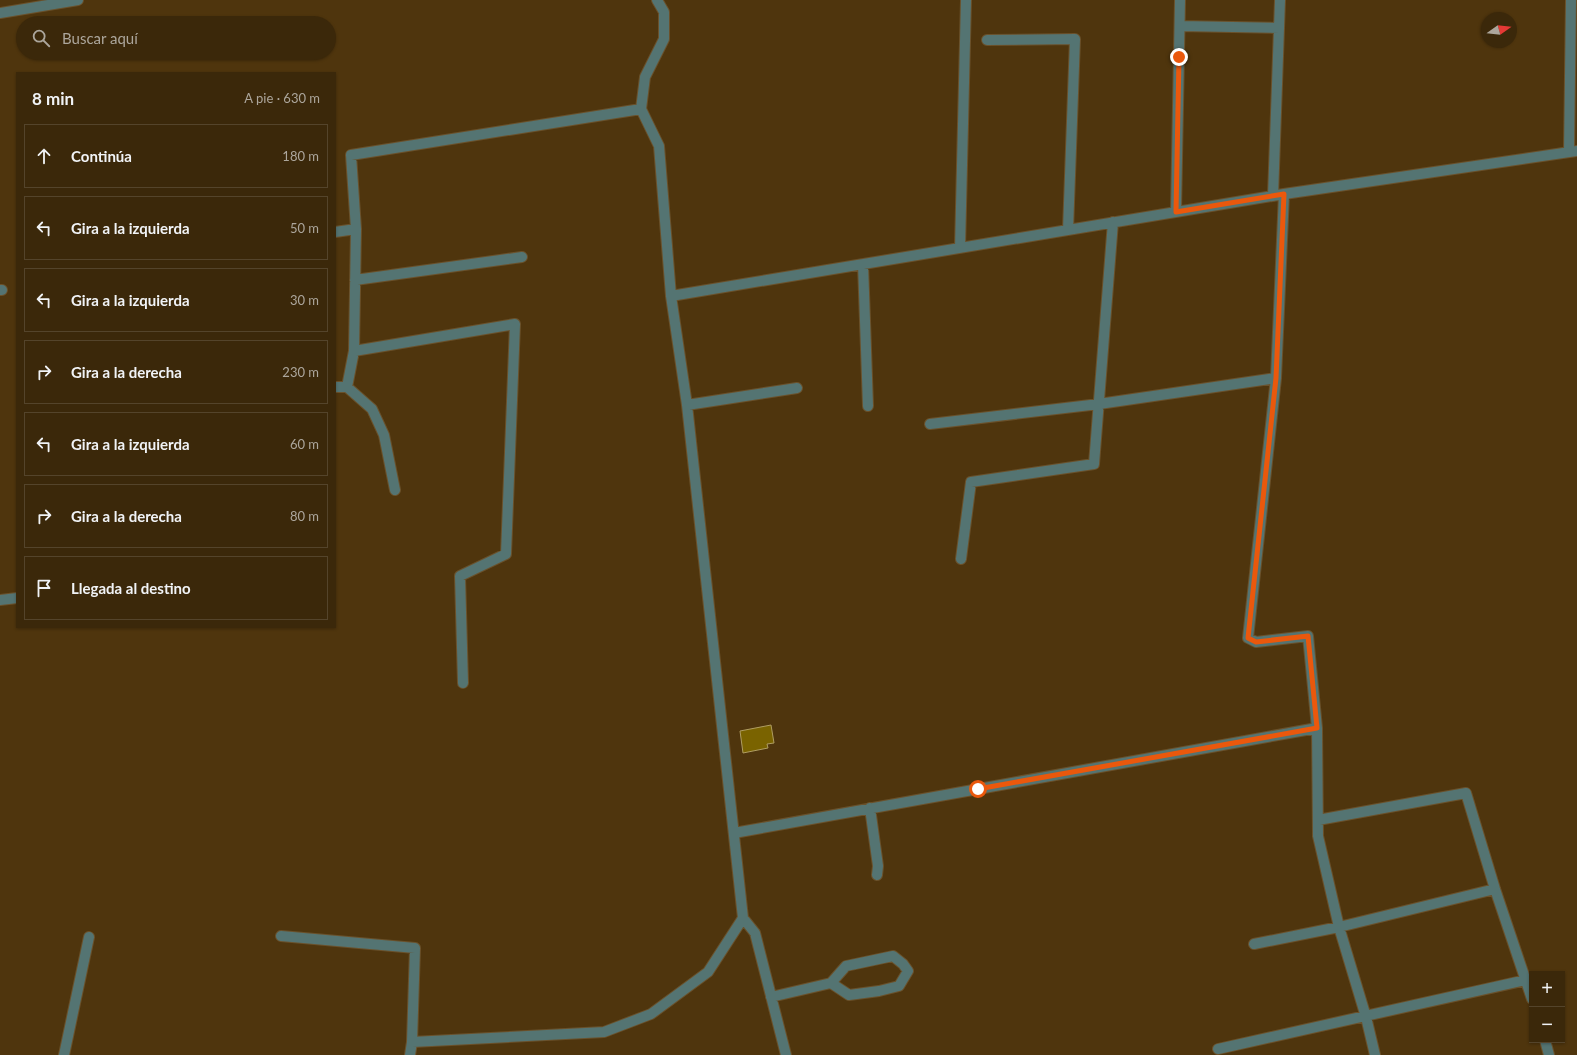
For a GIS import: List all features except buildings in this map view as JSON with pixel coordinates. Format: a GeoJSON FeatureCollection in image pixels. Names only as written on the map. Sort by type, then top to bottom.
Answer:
{"type":"FeatureCollection","features":[{"type":"Feature","properties":{"kind":"street"},"geometry":{"type":"LineString","coordinates":[[0,13],[78,0]]}},
{"type":"Feature","properties":{"kind":"street"},"geometry":{"type":"LineString","coordinates":[[657,0],[664,12],[664,39],[645,77],[641,109],[659,146],[671,296],[687,406],[743,918],[755,933],[786,1055]]}},
{"type":"Feature","properties":{"kind":"street"},"geometry":{"type":"LineString","coordinates":[[960,248],[966,0]]}},
{"type":"Feature","properties":{"kind":"street"},"geometry":{"type":"LineString","coordinates":[[1176,212],[1180,0]]}},
{"type":"Feature","properties":{"kind":"street"},"geometry":{"type":"LineString","coordinates":[[1273,196],[1280,0]]}},
{"type":"Feature","properties":{"kind":"street"},"geometry":{"type":"LineString","coordinates":[[671,296],[1284,194],[1573,152],[1571,0]]}},
{"type":"Feature","properties":{"kind":"street"},"geometry":{"type":"LineString","coordinates":[[1180,26],[1279,28]]}},
{"type":"Feature","properties":{"kind":"street"},"geometry":{"type":"LineString","coordinates":[[987,40],[1075,39],[1068,230]]}},
{"type":"Feature","properties":{"kind":"street"},"geometry":{"type":"LineString","coordinates":[[347,387],[354,351],[356,229],[351,155],[641,109]]}},
{"type":"Feature","properties":{"kind":"street"},"geometry":{"type":"LineString","coordinates":[[1284,194],[1276,378],[1248,638],[1256,642],[1308,636],[1317,728],[1318,836],[1339,927],[1366,1017],[1375,1055]]}},
{"type":"Feature","properties":{"kind":"street"},"geometry":{"type":"LineString","coordinates":[[961,560],[971,482],[1094,464],[1114,222]]}},
{"type":"Feature","properties":{"kind":"street"},"geometry":{"type":"LineString","coordinates":[[336,232],[356,229]]}},
{"type":"Feature","properties":{"kind":"street"},"geometry":{"type":"LineString","coordinates":[[355,280],[522,257]]}},
{"type":"Feature","properties":{"kind":"street"},"geometry":{"type":"LineString","coordinates":[[863,264],[868,406]]}},
{"type":"Feature","properties":{"kind":"street"},"geometry":{"type":"LineString","coordinates":[[354,351],[515,324],[506,554],[460,576],[464,683]]}},
{"type":"Feature","properties":{"kind":"street"},"geometry":{"type":"LineString","coordinates":[[930,424],[1099,404],[1276,378]]}},
{"type":"Feature","properties":{"kind":"street"},"geometry":{"type":"LineString","coordinates":[[336,387],[347,387],[372,409],[384,436],[395,490]]}},
{"type":"Feature","properties":{"kind":"street"},"geometry":{"type":"LineString","coordinates":[[687,406],[798,388]]}},
{"type":"Feature","properties":{"kind":"street"},"geometry":{"type":"LineString","coordinates":[[0,600],[16,598]]}},
{"type":"Feature","properties":{"kind":"street"},"geometry":{"type":"LineString","coordinates":[[734,833],[1317,728]]}},
{"type":"Feature","properties":{"kind":"street"},"geometry":{"type":"LineString","coordinates":[[1318,820],[1466,793],[1495,889],[1529,990]]}},
{"type":"Feature","properties":{"kind":"street"},"geometry":{"type":"LineString","coordinates":[[870,808],[878,866],[877,874]]}},
{"type":"Feature","properties":{"kind":"street"},"geometry":{"type":"LineString","coordinates":[[1254,944],[1339,927],[1495,889]]}},
{"type":"Feature","properties":{"kind":"street"},"geometry":{"type":"LineString","coordinates":[[412,1042],[604,1032],[651,1014],[708,972],[743,918]]}},
{"type":"Feature","properties":{"kind":"street"},"geometry":{"type":"LineString","coordinates":[[281,936],[415,948],[412,1042],[410,1055]]}},
{"type":"Feature","properties":{"kind":"street"},"geometry":{"type":"LineString","coordinates":[[64,1055],[89,937]]}},
{"type":"Feature","properties":{"kind":"street"},"geometry":{"type":"LineString","coordinates":[[771,997],[831,983],[846,966],[893,956],[903,964],[908,971],[899,986],[879,991],[849,995],[831,983]]}},
{"type":"Feature","properties":{"kind":"street"},"geometry":{"type":"LineString","coordinates":[[1218,1049],[1526,980]]}},
{"type":"Feature","properties":{"kind":"street"},"geometry":{"type":"LineString","coordinates":[[1545,1043],[1549,1055]]}},
{"type":"Feature","properties":{"kind":"route"},"geometry":{"type":"LineString","coordinates":[[978,789],[1317,728],[1308,636],[1256,642],[1248,638],[1276,378],[1284,194],[1176,212],[1179,57]]}}]}
